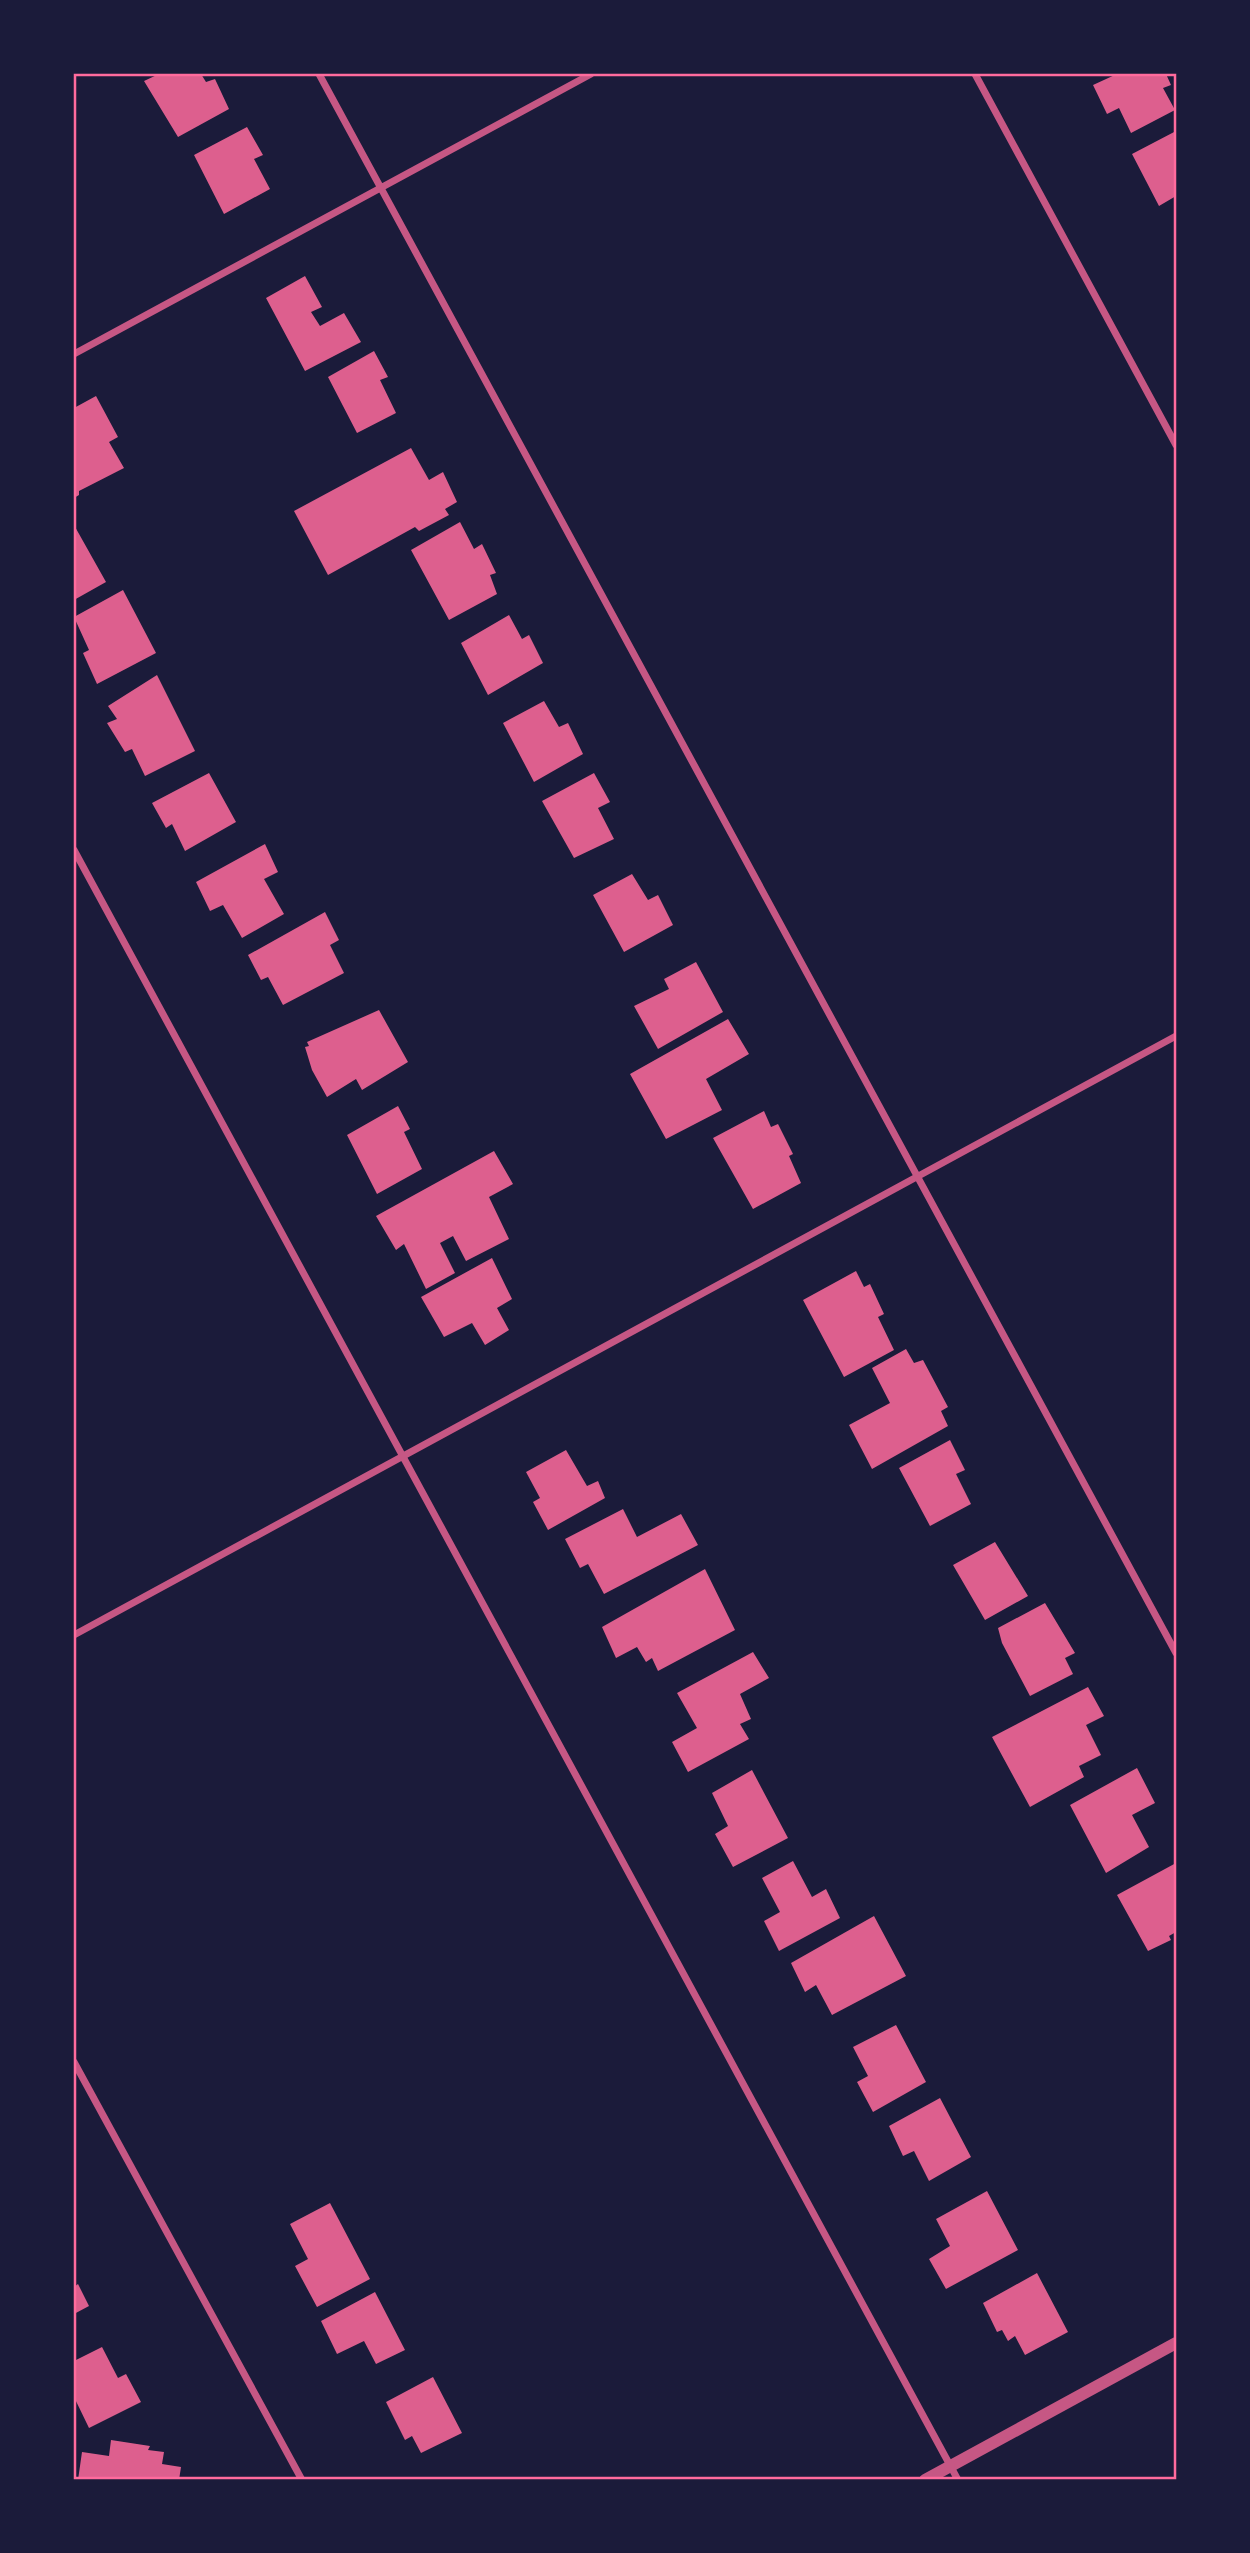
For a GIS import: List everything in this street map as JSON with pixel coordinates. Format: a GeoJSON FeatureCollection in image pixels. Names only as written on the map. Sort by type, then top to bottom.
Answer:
{"type":"FeatureCollection","features":[{"type":"Feature","properties":{"kind":"street"},"geometry":{"type":"LineString","coordinates":[[319,74],[1177,1653]]}},
{"type":"Feature","properties":{"kind":"street"},"geometry":{"type":"LineString","coordinates":[[74,354],[590,74]]}},
{"type":"Feature","properties":{"kind":"street"},"geometry":{"type":"LineString","coordinates":[[975,74],[1177,445]]}},
{"type":"Feature","properties":{"kind":"street"},"geometry":{"type":"LineString","coordinates":[[74,850],[958,2480]]}},
{"type":"Feature","properties":{"kind":"street"},"geometry":{"type":"LineString","coordinates":[[74,1634],[1177,1036]]}},
{"type":"Feature","properties":{"kind":"street"},"geometry":{"type":"LineString","coordinates":[[74,2062],[302,2480]]}},
{"type":"Feature","properties":{"kind":"street"},"geometry":{"type":"LineString","coordinates":[[925,2480],[1177,2343]]}},
{"type":"Feature","properties":{"kind":"building"},"geometry":{"type":"Polygon","coordinates":[[[159,74],[201,74],[206,82],[215,79],[229,109],[178,137],[144,81],[159,74]]]}},
{"type":"Feature","properties":{"kind":"building"},"geometry":{"type":"Polygon","coordinates":[[[1117,74],[1166,74],[1171,85],[1163,88],[1175,110],[1131,133],[1119,108],[1107,114],[1093,85],[1117,74]]]}},
{"type":"Feature","properties":{"kind":"building"},"geometry":{"type":"Polygon","coordinates":[[[247,127],[263,155],[254,159],[270,189],[224,214],[194,155],[247,127]]]}},
{"type":"Feature","properties":{"kind":"building"},"geometry":{"type":"Polygon","coordinates":[[[1176,131],[1176,196],[1159,206],[1132,154],[1176,131]]]}},
{"type":"Feature","properties":{"kind":"building"},"geometry":{"type":"Polygon","coordinates":[[[305,276],[322,307],[311,312],[320,326],[344,313],[361,342],[305,371],[266,298],[305,276]]]}},
{"type":"Feature","properties":{"kind":"building"},"geometry":{"type":"Polygon","coordinates":[[[374,351],[388,377],[380,380],[396,413],[357,433],[328,377],[374,351]]]}},
{"type":"Feature","properties":{"kind":"building"},"geometry":{"type":"Polygon","coordinates":[[[96,396],[118,437],[109,442],[124,468],[79,491],[79,495],[74,498],[74,408],[96,396]]]}},
{"type":"Feature","properties":{"kind":"building"},"geometry":{"type":"Polygon","coordinates":[[[411,448],[429,480],[443,472],[457,502],[445,509],[449,515],[419,531],[415,527],[328,575],[294,511],[411,448]]]}},
{"type":"Feature","properties":{"kind":"building"},"geometry":{"type":"Polygon","coordinates":[[[460,522],[474,549],[482,544],[496,573],[490,575],[497,594],[449,620],[411,550],[460,522]]]}},
{"type":"Feature","properties":{"kind":"building"},"geometry":{"type":"Polygon","coordinates":[[[74,525],[106,582],[74,600],[74,525]]]}},
{"type":"Feature","properties":{"kind":"building"},"geometry":{"type":"Polygon","coordinates":[[[123,590],[156,653],[97,684],[83,653],[89,650],[74,617],[123,590]]]}},
{"type":"Feature","properties":{"kind":"building"},"geometry":{"type":"Polygon","coordinates":[[[509,615],[522,639],[529,635],[543,663],[488,695],[461,643],[509,615]]]}},
{"type":"Feature","properties":{"kind":"building"},"geometry":{"type":"Polygon","coordinates":[[[157,675],[195,751],[145,776],[132,749],[125,752],[107,723],[117,719],[108,706],[157,675]]]}},
{"type":"Feature","properties":{"kind":"building"},"geometry":{"type":"Polygon","coordinates":[[[544,701],[559,727],[568,723],[583,754],[534,782],[503,723],[544,701]]]}},
{"type":"Feature","properties":{"kind":"building"},"geometry":{"type":"Polygon","coordinates":[[[209,773],[236,822],[185,851],[172,824],[166,828],[152,803],[209,773]]]}},
{"type":"Feature","properties":{"kind":"building"},"geometry":{"type":"Polygon","coordinates":[[[594,773],[610,802],[598,808],[614,839],[574,858],[542,801],[594,773]]]}},
{"type":"Feature","properties":{"kind":"building"},"geometry":{"type":"Polygon","coordinates":[[[265,844],[278,872],[264,879],[284,914],[242,938],[223,905],[210,911],[196,882],[265,844]]]}},
{"type":"Feature","properties":{"kind":"building"},"geometry":{"type":"Polygon","coordinates":[[[632,874],[648,900],[658,895],[673,925],[624,952],[593,895],[632,874]]]}},
{"type":"Feature","properties":{"kind":"building"},"geometry":{"type":"Polygon","coordinates":[[[325,912],[339,940],[330,945],[344,973],[283,1005],[268,977],[261,980],[248,955],[325,912]]]}},
{"type":"Feature","properties":{"kind":"building"},"geometry":{"type":"Polygon","coordinates":[[[696,962],[723,1012],[658,1049],[634,1006],[669,989],[664,979],[696,962]]]}},
{"type":"Feature","properties":{"kind":"building"},"geometry":{"type":"Polygon","coordinates":[[[379,1010],[408,1062],[362,1090],[356,1079],[327,1097],[312,1070],[305,1047],[309,1046],[307,1042],[379,1010]]]}},
{"type":"Feature","properties":{"kind":"building"},"geometry":{"type":"Polygon","coordinates":[[[728,1019],[749,1054],[706,1079],[722,1110],[666,1139],[630,1074],[728,1019]]]}},
{"type":"Feature","properties":{"kind":"building"},"geometry":{"type":"Polygon","coordinates":[[[398,1106],[410,1129],[404,1132],[422,1169],[377,1194],[347,1135],[398,1106]]]}},
{"type":"Feature","properties":{"kind":"building"},"geometry":{"type":"Polygon","coordinates":[[[764,1111],[771,1127],[778,1124],[793,1154],[789,1156],[801,1183],[753,1209],[713,1138],[764,1111]]]}},
{"type":"Feature","properties":{"kind":"building"},"geometry":{"type":"Polygon","coordinates":[[[494,1151],[513,1184],[489,1197],[509,1239],[466,1261],[453,1236],[440,1243],[455,1273],[426,1289],[404,1244],[396,1250],[376,1216],[494,1151]]]}},
{"type":"Feature","properties":{"kind":"building"},"geometry":{"type":"Polygon","coordinates":[[[492,1258],[512,1299],[497,1308],[509,1330],[485,1345],[472,1323],[444,1337],[421,1297],[492,1258]]]}},
{"type":"Feature","properties":{"kind":"building"},"geometry":{"type":"Polygon","coordinates":[[[856,1271],[864,1287],[870,1284],[884,1314],[878,1317],[894,1350],[844,1377],[803,1300],[856,1271]]]}},
{"type":"Feature","properties":{"kind":"building"},"geometry":{"type":"Polygon","coordinates":[[[906,1349],[914,1363],[923,1360],[948,1407],[941,1411],[948,1426],[872,1469],[849,1425],[890,1403],[872,1368],[906,1349]]]}},
{"type":"Feature","properties":{"kind":"building"},"geometry":{"type":"Polygon","coordinates":[[[950,1440],[965,1470],[956,1474],[971,1504],[930,1526],[899,1468],[950,1440]]]}},
{"type":"Feature","properties":{"kind":"building"},"geometry":{"type":"Polygon","coordinates":[[[566,1450],[587,1486],[598,1481],[605,1498],[548,1530],[533,1502],[540,1498],[526,1472],[566,1450]]]}},
{"type":"Feature","properties":{"kind":"building"},"geometry":{"type":"Polygon","coordinates":[[[623,1509],[637,1537],[681,1514],[698,1545],[604,1594],[588,1564],[580,1568],[565,1539],[623,1509]]]}},
{"type":"Feature","properties":{"kind":"building"},"geometry":{"type":"Polygon","coordinates":[[[995,1542],[1028,1596],[985,1620],[953,1565],[995,1542]]]}},
{"type":"Feature","properties":{"kind":"building"},"geometry":{"type":"Polygon","coordinates":[[[705,1569],[735,1630],[658,1671],[652,1658],[646,1662],[637,1647],[616,1658],[602,1627],[705,1569]]]}},
{"type":"Feature","properties":{"kind":"building"},"geometry":{"type":"Polygon","coordinates":[[[1045,1603],[1075,1653],[1065,1658],[1073,1674],[1030,1696],[1002,1643],[998,1628],[1045,1603]]]}},
{"type":"Feature","properties":{"kind":"building"},"geometry":{"type":"Polygon","coordinates":[[[753,1652],[769,1678],[740,1694],[751,1719],[740,1724],[749,1739],[688,1772],[672,1742],[697,1728],[677,1693],[753,1652]]]}},
{"type":"Feature","properties":{"kind":"building"},"geometry":{"type":"Polygon","coordinates":[[[1088,1687],[1104,1716],[1086,1725],[1101,1755],[1079,1766],[1084,1777],[1030,1807],[992,1737],[1088,1687]]]}},
{"type":"Feature","properties":{"kind":"building"},"geometry":{"type":"Polygon","coordinates":[[[1137,1768],[1155,1803],[1132,1815],[1149,1847],[1106,1873],[1070,1805],[1137,1768]]]}},
{"type":"Feature","properties":{"kind":"building"},"geometry":{"type":"Polygon","coordinates":[[[752,1770],[788,1838],[733,1867],[715,1834],[728,1826],[712,1793],[752,1770]]]}},
{"type":"Feature","properties":{"kind":"building"},"geometry":{"type":"Polygon","coordinates":[[[793,1861],[812,1897],[826,1889],[840,1918],[779,1951],[764,1921],[780,1912],[762,1878],[793,1861]]]}},
{"type":"Feature","properties":{"kind":"building"},"geometry":{"type":"Polygon","coordinates":[[[1176,1863],[1176,1932],[1169,1936],[1171,1940],[1148,1951],[1117,1895],[1176,1863]]]}},
{"type":"Feature","properties":{"kind":"building"},"geometry":{"type":"Polygon","coordinates":[[[874,1916],[906,1976],[832,2015],[816,1985],[805,1992],[791,1963],[874,1916]]]}},
{"type":"Feature","properties":{"kind":"building"},"geometry":{"type":"Polygon","coordinates":[[[896,2025],[926,2082],[873,2112],[857,2082],[868,2076],[853,2047],[896,2025]]]}},
{"type":"Feature","properties":{"kind":"building"},"geometry":{"type":"Polygon","coordinates":[[[940,2098],[971,2157],[929,2181],[914,2151],[903,2156],[889,2126],[940,2098]]]}},
{"type":"Feature","properties":{"kind":"building"},"geometry":{"type":"Polygon","coordinates":[[[987,2191],[1018,2250],[946,2289],[929,2259],[950,2246],[936,2219],[987,2191]]]}},
{"type":"Feature","properties":{"kind":"building"},"geometry":{"type":"Polygon","coordinates":[[[330,2203],[370,2279],[317,2307],[295,2266],[308,2259],[290,2224],[330,2203]]]}},
{"type":"Feature","properties":{"kind":"building"},"geometry":{"type":"Polygon","coordinates":[[[1037,2273],[1068,2332],[1025,2355],[1015,2336],[1008,2341],[1002,2330],[997,2332],[983,2303],[1037,2273]]]}},
{"type":"Feature","properties":{"kind":"building"},"geometry":{"type":"Polygon","coordinates":[[[78,2284],[89,2306],[74,2314],[74,2287],[78,2284]]]}},
{"type":"Feature","properties":{"kind":"building"},"geometry":{"type":"Polygon","coordinates":[[[375,2292],[405,2350],[376,2364],[364,2341],[337,2354],[321,2321],[375,2292]]]}},
{"type":"Feature","properties":{"kind":"building"},"geometry":{"type":"Polygon","coordinates":[[[102,2347],[118,2378],[126,2374],[141,2402],[89,2428],[74,2397],[74,2361],[102,2347]]]}},
{"type":"Feature","properties":{"kind":"building"},"geometry":{"type":"Polygon","coordinates":[[[433,2377],[462,2433],[421,2453],[412,2436],[405,2440],[386,2402],[433,2377]]]}},
{"type":"Feature","properties":{"kind":"building"},"geometry":{"type":"Polygon","coordinates":[[[111,2440],[150,2446],[148,2450],[164,2452],[162,2464],[181,2467],[179,2480],[78,2480],[82,2452],[109,2456],[111,2440]]]}}]}
